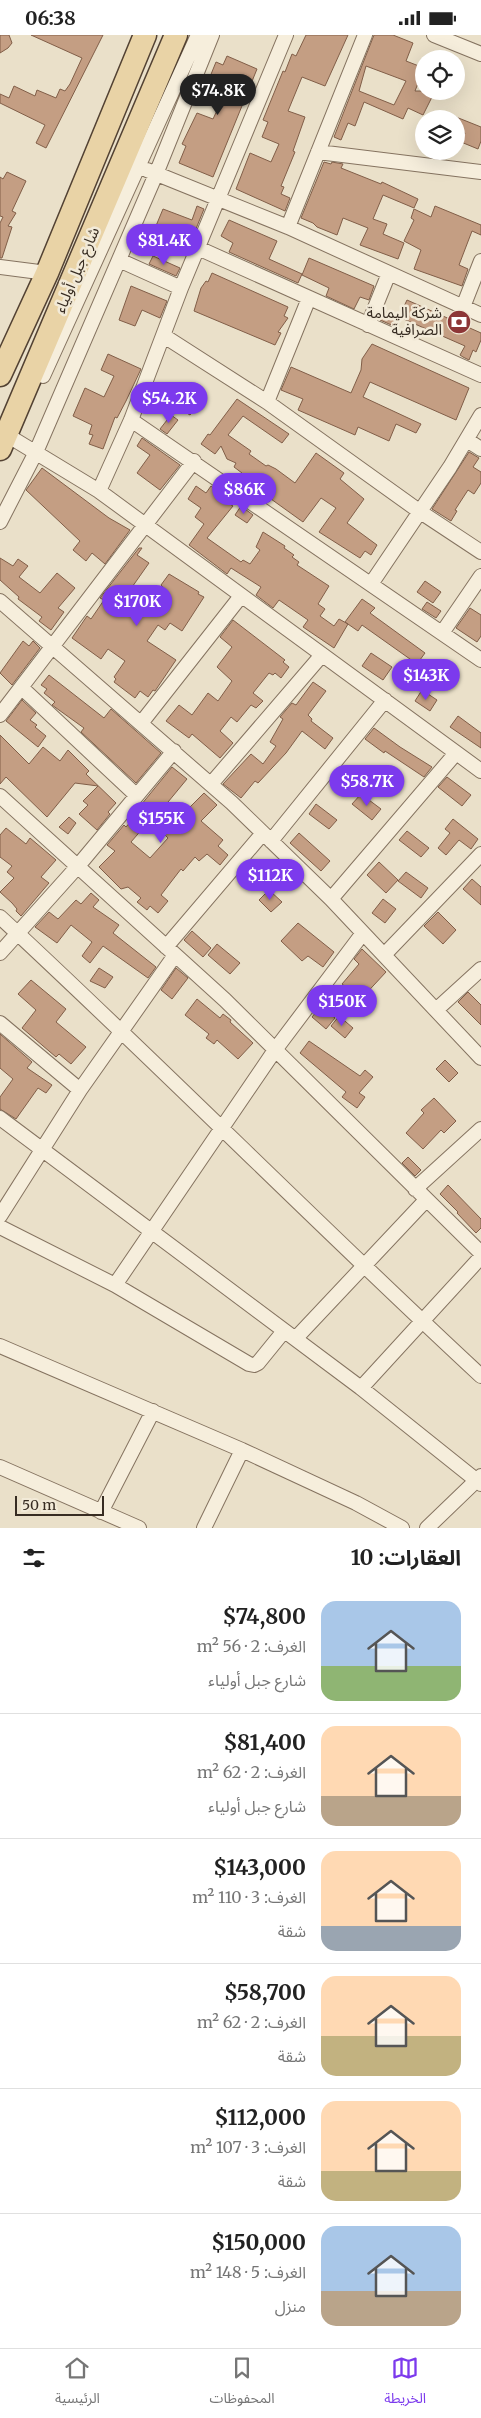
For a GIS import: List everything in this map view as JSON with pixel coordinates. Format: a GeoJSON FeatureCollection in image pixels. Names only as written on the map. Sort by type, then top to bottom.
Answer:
{"type":"FeatureCollection","features":[{"type":"Feature","properties":{"kind":"main road","name":"شارع جبل أولياء"},"geometry":{"type":"LineString","coordinates":[[0,375],[48,273],[146,35]]}},
{"type":"Feature","properties":{"kind":"main road","name":"شارع جبل أولياء"},"geometry":{"type":"LineString","coordinates":[[7,444],[176,35]]}},
{"type":"Feature","properties":{"kind":"street"},"geometry":{"type":"LineString","coordinates":[[0,459],[140,166],[198,35]]}},
{"type":"Feature","properties":{"kind":"street"},"geometry":{"type":"LineString","coordinates":[[0,522],[36,452],[156,174],[212,35]]}},
{"type":"Feature","properties":{"kind":"street"},"geometry":{"type":"LineString","coordinates":[[99,491],[131,420],[181,288],[286,35]]}},
{"type":"Feature","properties":{"kind":"street"},"geometry":{"type":"LineString","coordinates":[[288,227],[365,35]]}},
{"type":"Feature","properties":{"kind":"street"},"geometry":{"type":"LineString","coordinates":[[434,35],[481,54]]}},
{"type":"Feature","properties":{"kind":"street"},"geometry":{"type":"LineString","coordinates":[[318,152],[481,172]]}},
{"type":"Feature","properties":{"kind":"street"},"geometry":{"type":"LineString","coordinates":[[140,166],[218,200],[288,227],[481,315]]}},
{"type":"Feature","properties":{"kind":"street"},"geometry":{"type":"LineString","coordinates":[[198,248],[481,375]]}},
{"type":"Feature","properties":{"kind":"street"},"geometry":{"type":"LineString","coordinates":[[119,261],[181,288]]}},
{"type":"Feature","properties":{"kind":"street"},"geometry":{"type":"LineString","coordinates":[[463,307],[481,261]]}},
{"type":"Feature","properties":{"kind":"street"},"geometry":{"type":"LineString","coordinates":[[0,267],[48,273]]}},
{"type":"Feature","properties":{"kind":"street"},"geometry":{"type":"LineString","coordinates":[[368,325],[389,273]]}},
{"type":"Feature","properties":{"kind":"street"},"geometry":{"type":"LineString","coordinates":[[267,402],[309,298]]}},
{"type":"Feature","properties":{"kind":"street"},"geometry":{"type":"LineString","coordinates":[[164,336],[267,402],[419,511],[481,552]]}},
{"type":"Feature","properties":{"kind":"street"},"geometry":{"type":"LineString","coordinates":[[371,584],[467,440],[481,415]]}},
{"type":"Feature","properties":{"kind":"street"},"geometry":{"type":"LineString","coordinates":[[131,420],[194,461],[481,660]]}},
{"type":"Feature","properties":{"kind":"street"},"geometry":{"type":"LineString","coordinates":[[467,440],[481,449]]}},
{"type":"Feature","properties":{"kind":"street"},"geometry":{"type":"LineString","coordinates":[[7,444],[36,452],[99,491],[321,656],[385,700],[481,771]]}},
{"type":"Feature","properties":{"kind":"street"},"geometry":{"type":"LineString","coordinates":[[0,715],[194,461]]}},
{"type":"Feature","properties":{"kind":"street"},"geometry":{"type":"LineString","coordinates":[[442,633],[481,576]]}},
{"type":"Feature","properties":{"kind":"street"},"geometry":{"type":"LineString","coordinates":[[142,723],[241,596]]}},
{"type":"Feature","properties":{"kind":"street"},"geometry":{"type":"LineString","coordinates":[[0,601],[174,751],[267,837],[331,899],[481,1058]]}},
{"type":"Feature","properties":{"kind":"street"},"geometry":{"type":"LineString","coordinates":[[211,784],[321,656]]}},
{"type":"Feature","properties":{"kind":"street"},"geometry":{"type":"LineString","coordinates":[[22,688],[136,795]]}},
{"type":"Feature","properties":{"kind":"street"},"geometry":{"type":"LineString","coordinates":[[0,1216],[80,1089],[120,1032],[170,951],[385,700]]}},
{"type":"Feature","properties":{"kind":"street"},"geometry":{"type":"LineString","coordinates":[[0,953],[78,866],[174,751]]}},
{"type":"Feature","properties":{"kind":"street"},"geometry":{"type":"LineString","coordinates":[[331,899],[456,753]]}},
{"type":"Feature","properties":{"kind":"street"},"geometry":{"type":"LineString","coordinates":[[0,796],[78,866],[275,1050],[481,1255],[361,1388]]}},
{"type":"Feature","properties":{"kind":"street"},"geometry":{"type":"LineString","coordinates":[[384,955],[481,854]]}},
{"type":"Feature","properties":{"kind":"street"},"geometry":{"type":"LineString","coordinates":[[0,917],[120,1032],[183,1089],[364,1266],[481,1376]]}},
{"type":"Feature","properties":{"kind":"street"},"geometry":{"type":"LineString","coordinates":[[115,1285],[275,1050],[363,933]]}},
{"type":"Feature","properties":{"kind":"street"},"geometry":{"type":"LineString","coordinates":[[436,1010],[481,969]]}},
{"type":"Feature","properties":{"kind":"street"},"geometry":{"type":"LineString","coordinates":[[0,1023],[80,1089]]}},
{"type":"Feature","properties":{"kind":"street"},"geometry":{"type":"LineString","coordinates":[[0,1118],[361,1388],[480,1480],[427,1528]]}},
{"type":"Feature","properties":{"kind":"street"},"geometry":{"type":"LineString","coordinates":[[415,1189],[481,1129]]}},
{"type":"Feature","properties":{"kind":"street"},"geometry":{"type":"LineString","coordinates":[[0,1227],[115,1285],[254,1365],[290,1335],[364,1266],[426,1200]]}},
{"type":"Feature","properties":{"kind":"street"},"geometry":{"type":"LineString","coordinates":[[0,1346],[242,1450],[356,1503],[402,1528]]}},
{"type":"Feature","properties":{"kind":"street"},"geometry":{"type":"LineString","coordinates":[[101,1512],[153,1411]]}},
{"type":"Feature","properties":{"kind":"street"},"geometry":{"type":"LineString","coordinates":[[204,1528],[242,1450]]}},
{"type":"Feature","properties":{"kind":"street"},"geometry":{"type":"LineString","coordinates":[[0,1467],[139,1528]]}},
{"type":"Feature","properties":{"kind":"building"},"geometry":{"type":"Polygon","coordinates":[[[0,35],[9,35],[12,43],[0,53],[0,35]]]}},
{"type":"Feature","properties":{"kind":"building"},"geometry":{"type":"Polygon","coordinates":[[[31,35],[103,35],[46,148],[36,143],[45,125],[0,103],[0,94],[9,98],[14,86],[35,96],[37,90],[56,98],[60,89],[65,91],[70,84],[82,58],[31,35]]]}},
{"type":"Feature","properties":{"kind":"building"},"geometry":{"type":"Polygon","coordinates":[[[306,35],[348,35],[325,86],[302,77],[288,111],[305,117],[293,151],[295,152],[281,186],[284,187],[281,194],[290,198],[285,211],[236,189],[250,153],[271,162],[279,144],[262,137],[268,122],[263,120],[283,71],[285,72],[292,54],[296,56],[306,35]]]}},
{"type":"Feature","properties":{"kind":"building"},"geometry":{"type":"Polygon","coordinates":[[[374,35],[393,35],[413,43],[406,61],[415,64],[415,100],[430,100],[426,110],[415,111],[408,108],[403,119],[364,102],[355,126],[348,123],[341,140],[334,137],[374,35]],[[366,66],[359,91],[394,105],[406,81],[366,66]]]}},
{"type":"Feature","properties":{"kind":"building"},"geometry":{"type":"Polygon","coordinates":[[[227,56],[257,69],[213,177],[179,163],[186,146],[182,144],[197,113],[213,119],[221,102],[203,94],[216,62],[223,65],[227,56]]]}},
{"type":"Feature","properties":{"kind":"building"},"geometry":{"type":"Polygon","coordinates":[[[465,121],[481,127],[481,141],[478,149],[465,144],[465,121]]]}},
{"type":"Feature","properties":{"kind":"building"},"geometry":{"type":"Polygon","coordinates":[[[324,162],[343,164],[341,168],[381,184],[382,182],[418,199],[414,208],[383,195],[373,219],[387,224],[383,234],[404,243],[398,259],[360,245],[368,228],[343,218],[337,235],[301,218],[324,162]]]}},
{"type":"Feature","properties":{"kind":"building"},"geometry":{"type":"Polygon","coordinates":[[[7,172],[26,181],[12,211],[16,213],[8,226],[12,227],[2,258],[0,258],[0,223],[3,217],[0,216],[0,177],[3,179],[7,172]]]}},
{"type":"Feature","properties":{"kind":"building"},"geometry":{"type":"Polygon","coordinates":[[[197,206],[204,209],[189,246],[153,233],[163,209],[192,220],[197,206]]]}},
{"type":"Feature","properties":{"kind":"building"},"geometry":{"type":"Polygon","coordinates":[[[435,206],[481,225],[481,235],[472,231],[459,265],[468,269],[462,286],[414,269],[421,250],[404,241],[414,220],[411,218],[414,209],[431,217],[435,206]]]}},
{"type":"Feature","properties":{"kind":"building"},"geometry":{"type":"Polygon","coordinates":[[[229,220],[277,241],[269,259],[302,274],[298,283],[229,252],[233,243],[221,236],[229,220]]]}},
{"type":"Feature","properties":{"kind":"building"},"geometry":{"type":"Polygon","coordinates":[[[153,256],[180,268],[176,276],[149,264],[153,256]]]}},
{"type":"Feature","properties":{"kind":"building"},"geometry":{"type":"Polygon","coordinates":[[[309,258],[374,286],[369,300],[360,297],[354,309],[326,296],[329,288],[302,275],[309,258]]]}},
{"type":"Feature","properties":{"kind":"building"},"geometry":{"type":"Polygon","coordinates":[[[212,273],[288,307],[284,316],[288,318],[278,332],[281,333],[275,345],[194,311],[201,288],[206,281],[208,282],[212,273]]]}},
{"type":"Feature","properties":{"kind":"building"},"geometry":{"type":"Polygon","coordinates":[[[131,286],[167,301],[160,318],[142,310],[135,326],[119,320],[131,286]]]}},
{"type":"Feature","properties":{"kind":"building"},"geometry":{"type":"Polygon","coordinates":[[[407,300],[481,333],[481,340],[476,352],[473,350],[469,360],[460,355],[465,346],[399,317],[407,300]]]}},
{"type":"Feature","properties":{"kind":"building"},"geometry":{"type":"Polygon","coordinates":[[[384,311],[399,318],[396,327],[380,320],[384,311]]]}},
{"type":"Feature","properties":{"kind":"building"},"geometry":{"type":"Polygon","coordinates":[[[372,344],[469,388],[456,420],[370,382],[363,397],[421,424],[416,433],[396,424],[389,441],[358,427],[355,435],[298,410],[303,399],[281,390],[291,367],[351,393],[361,370],[362,359],[372,344]]]}},
{"type":"Feature","properties":{"kind":"building"},"geometry":{"type":"Polygon","coordinates":[[[108,354],[141,369],[117,418],[115,417],[103,449],[89,444],[93,435],[89,434],[92,425],[73,416],[85,388],[104,397],[114,376],[101,370],[108,354]]]}},
{"type":"Feature","properties":{"kind":"building"},"geometry":{"type":"Polygon","coordinates":[[[192,398],[199,403],[190,415],[182,410],[192,398]]]}},
{"type":"Feature","properties":{"kind":"building"},"geometry":{"type":"Polygon","coordinates":[[[237,399],[289,434],[282,443],[243,416],[228,435],[251,451],[249,454],[266,466],[268,465],[276,469],[295,483],[316,453],[344,473],[340,479],[364,499],[347,523],[377,545],[371,555],[365,551],[360,558],[319,532],[336,508],[321,498],[303,522],[271,499],[269,502],[259,495],[262,490],[241,475],[242,473],[234,467],[236,463],[227,459],[221,446],[215,454],[201,444],[237,399]]]}},
{"type":"Feature","properties":{"kind":"building"},"geometry":{"type":"Polygon","coordinates":[[[171,415],[178,420],[167,434],[160,429],[171,415]]]}},
{"type":"Feature","properties":{"kind":"building"},"geometry":{"type":"Polygon","coordinates":[[[142,438],[180,465],[160,490],[137,473],[150,455],[137,446],[142,438]]]}},
{"type":"Feature","properties":{"kind":"building"},"geometry":{"type":"Polygon","coordinates":[[[469,452],[479,458],[473,467],[481,472],[481,483],[474,494],[468,490],[455,510],[457,511],[451,521],[432,509],[469,452]]]}},
{"type":"Feature","properties":{"kind":"building"},"geometry":{"type":"Polygon","coordinates":[[[42,468],[109,518],[130,530],[105,564],[92,553],[86,561],[73,550],[80,541],[26,490],[42,468]]]}},
{"type":"Feature","properties":{"kind":"building"},"geometry":{"type":"Polygon","coordinates":[[[196,486],[206,493],[211,486],[221,493],[218,497],[233,506],[207,538],[241,562],[243,560],[250,564],[260,550],[256,547],[263,532],[285,546],[284,548],[294,555],[292,557],[299,562],[297,565],[329,586],[318,604],[325,609],[320,616],[334,626],[339,619],[348,624],[334,648],[303,627],[308,620],[279,600],[273,608],[256,595],[261,587],[231,568],[227,574],[189,545],[204,524],[195,517],[201,508],[188,499],[196,486]]]}},
{"type":"Feature","properties":{"kind":"building"},"geometry":{"type":"Polygon","coordinates":[[[241,506],[253,515],[247,523],[235,515],[241,506]]]}},
{"type":"Feature","properties":{"kind":"building"},"geometry":{"type":"Polygon","coordinates":[[[139,548],[142,548],[137,555],[149,563],[130,590],[152,605],[164,588],[161,585],[169,574],[204,597],[182,631],[170,623],[165,630],[158,625],[147,641],[176,660],[155,691],[153,690],[148,697],[140,691],[135,698],[114,682],[116,679],[114,677],[125,661],[108,649],[101,659],[72,638],[87,616],[91,619],[104,600],[100,598],[139,548]]]}},
{"type":"Feature","properties":{"kind":"building"},"geometry":{"type":"Polygon","coordinates":[[[0,558],[13,566],[18,559],[28,566],[19,577],[40,593],[57,573],[75,588],[58,608],[64,612],[51,630],[39,621],[42,617],[18,599],[19,597],[0,580],[0,558]]]}},
{"type":"Feature","properties":{"kind":"building"},"geometry":{"type":"Polygon","coordinates":[[[425,581],[441,592],[433,603],[417,592],[425,581]]]}},
{"type":"Feature","properties":{"kind":"building"},"geometry":{"type":"Polygon","coordinates":[[[362,599],[375,608],[370,613],[425,653],[417,664],[362,625],[358,631],[345,622],[362,599]]]}},
{"type":"Feature","properties":{"kind":"building"},"geometry":{"type":"Polygon","coordinates":[[[427,602],[441,611],[436,618],[422,609],[427,602]]]}},
{"type":"Feature","properties":{"kind":"building"},"geometry":{"type":"Polygon","coordinates":[[[470,608],[481,615],[481,636],[477,642],[456,628],[470,608]]]}},
{"type":"Feature","properties":{"kind":"building"},"geometry":{"type":"Polygon","coordinates":[[[233,620],[285,660],[283,662],[289,667],[281,678],[275,673],[273,675],[269,673],[253,693],[263,701],[256,708],[251,705],[237,722],[231,717],[220,731],[233,743],[220,758],[192,734],[189,738],[166,721],[179,705],[192,715],[208,693],[218,701],[232,681],[217,667],[232,647],[220,637],[233,620]]]}},
{"type":"Feature","properties":{"kind":"building"},"geometry":{"type":"Polygon","coordinates":[[[23,641],[29,646],[33,641],[40,648],[12,685],[0,673],[23,641]]]}},
{"type":"Feature","properties":{"kind":"building"},"geometry":{"type":"Polygon","coordinates":[[[371,653],[392,667],[383,680],[362,666],[371,653]]]}},
{"type":"Feature","properties":{"kind":"building"},"geometry":{"type":"Polygon","coordinates":[[[49,675],[104,718],[111,709],[161,753],[136,783],[81,732],[84,728],[52,705],[55,702],[44,693],[47,689],[41,685],[49,675]]]}},
{"type":"Feature","properties":{"kind":"building"},"geometry":{"type":"Polygon","coordinates":[[[313,682],[326,691],[308,715],[312,719],[311,721],[333,738],[325,749],[302,731],[286,753],[258,783],[255,781],[241,798],[223,784],[251,754],[263,764],[276,746],[270,742],[283,719],[280,717],[292,703],[296,705],[313,682]]]}},
{"type":"Feature","properties":{"kind":"building"},"geometry":{"type":"Polygon","coordinates":[[[422,690],[437,700],[430,711],[415,701],[422,690]]]}},
{"type":"Feature","properties":{"kind":"building"},"geometry":{"type":"Polygon","coordinates":[[[22,700],[36,713],[30,720],[46,736],[38,747],[6,721],[22,700]]]}},
{"type":"Feature","properties":{"kind":"building"},"geometry":{"type":"Polygon","coordinates":[[[458,716],[481,733],[481,748],[450,727],[458,716]]]}},
{"type":"Feature","properties":{"kind":"building"},"geometry":{"type":"Polygon","coordinates":[[[374,728],[432,767],[424,777],[365,739],[374,728]]]}},
{"type":"Feature","properties":{"kind":"building"},"geometry":{"type":"Polygon","coordinates":[[[0,735],[29,764],[43,747],[60,761],[68,750],[89,771],[86,774],[116,803],[97,830],[79,814],[88,805],[83,801],[98,786],[75,783],[47,817],[6,777],[0,784],[0,735]]]}},
{"type":"Feature","properties":{"kind":"building"},"geometry":{"type":"Polygon","coordinates":[[[172,767],[187,779],[168,802],[167,810],[178,819],[204,793],[217,805],[201,821],[223,840],[218,846],[228,855],[220,865],[207,854],[199,861],[195,857],[183,871],[181,869],[161,895],[168,901],[158,913],[150,906],[147,910],[137,902],[141,898],[128,887],[121,889],[99,867],[115,851],[107,845],[143,807],[141,805],[172,767]],[[150,820],[131,842],[150,858],[168,838],[150,820]]]}},
{"type":"Feature","properties":{"kind":"building"},"geometry":{"type":"Polygon","coordinates":[[[447,777],[471,795],[462,806],[438,787],[447,777]]]}},
{"type":"Feature","properties":{"kind":"building"},"geometry":{"type":"Polygon","coordinates":[[[361,794],[381,809],[372,820],[352,804],[361,794]]]}},
{"type":"Feature","properties":{"kind":"building"},"geometry":{"type":"Polygon","coordinates":[[[316,804],[337,820],[329,829],[309,814],[316,804]]]}},
{"type":"Feature","properties":{"kind":"building"},"geometry":{"type":"Polygon","coordinates":[[[69,817],[76,823],[68,834],[59,827],[69,817]]]}},
{"type":"Feature","properties":{"kind":"building"},"geometry":{"type":"Polygon","coordinates":[[[453,819],[478,839],[471,849],[459,840],[446,855],[438,848],[450,833],[445,829],[453,819]]]}},
{"type":"Feature","properties":{"kind":"building"},"geometry":{"type":"Polygon","coordinates":[[[6,828],[26,844],[30,838],[56,860],[41,877],[49,883],[21,916],[12,903],[0,892],[14,878],[7,872],[12,866],[0,857],[0,835],[6,828]]]}},
{"type":"Feature","properties":{"kind":"building"},"geometry":{"type":"Polygon","coordinates":[[[407,831],[429,848],[421,857],[399,840],[407,831]]]}},
{"type":"Feature","properties":{"kind":"building"},"geometry":{"type":"Polygon","coordinates":[[[299,833],[330,861],[321,871],[290,843],[299,833]]]}},
{"type":"Feature","properties":{"kind":"building"},"geometry":{"type":"Polygon","coordinates":[[[379,862],[398,880],[386,893],[367,875],[379,862]]]}},
{"type":"Feature","properties":{"kind":"building"},"geometry":{"type":"Polygon","coordinates":[[[406,872],[428,888],[421,898],[398,881],[406,872]]]}},
{"type":"Feature","properties":{"kind":"building"},"geometry":{"type":"Polygon","coordinates":[[[472,879],[481,887],[481,905],[463,889],[472,879]]]}},
{"type":"Feature","properties":{"kind":"building"},"geometry":{"type":"Polygon","coordinates":[[[269,890],[282,902],[271,912],[259,900],[269,890]]]}},
{"type":"Feature","properties":{"kind":"building"},"geometry":{"type":"Polygon","coordinates":[[[91,893],[99,900],[93,907],[119,925],[113,933],[156,967],[148,978],[103,946],[90,963],[82,956],[92,942],[71,925],[57,943],[35,927],[49,912],[58,919],[76,900],[81,904],[91,893]]]}},
{"type":"Feature","properties":{"kind":"building"},"geometry":{"type":"Polygon","coordinates":[[[383,899],[396,909],[385,923],[372,913],[383,899]]]}},
{"type":"Feature","properties":{"kind":"building"},"geometry":{"type":"Polygon","coordinates":[[[438,912],[456,930],[443,944],[424,926],[438,912]]]}},
{"type":"Feature","properties":{"kind":"building"},"geometry":{"type":"Polygon","coordinates":[[[298,923],[334,952],[323,967],[308,956],[302,961],[281,941],[298,923]]]}},
{"type":"Feature","properties":{"kind":"building"},"geometry":{"type":"Polygon","coordinates":[[[192,931],[211,948],[203,957],[184,940],[192,931]]]}},
{"type":"Feature","properties":{"kind":"building"},"geometry":{"type":"Polygon","coordinates":[[[217,944],[240,963],[230,974],[208,955],[217,944]]]}},
{"type":"Feature","properties":{"kind":"building"},"geometry":{"type":"Polygon","coordinates":[[[362,949],[386,972],[361,999],[342,984],[359,964],[354,959],[362,949]]]}},
{"type":"Feature","properties":{"kind":"building"},"geometry":{"type":"Polygon","coordinates":[[[99,968],[113,977],[105,988],[90,981],[99,968]]]}},
{"type":"Feature","properties":{"kind":"building"},"geometry":{"type":"Polygon","coordinates":[[[176,968],[188,978],[172,999],[161,990],[176,968]]]}},
{"type":"Feature","properties":{"kind":"building"},"geometry":{"type":"Polygon","coordinates":[[[31,980],[66,1009],[56,1022],[86,1047],[71,1064],[59,1054],[56,1057],[22,1028],[36,1010],[18,994],[31,980]]]}},
{"type":"Feature","properties":{"kind":"building"},"geometry":{"type":"Polygon","coordinates":[[[468,992],[481,1005],[481,1025],[458,1002],[468,992]]]}},
{"type":"Feature","properties":{"kind":"building"},"geometry":{"type":"Polygon","coordinates":[[[197,999],[220,1018],[223,1014],[231,1020],[230,1022],[253,1043],[238,1059],[217,1040],[214,1044],[206,1038],[209,1034],[185,1015],[197,999]]]}},
{"type":"Feature","properties":{"kind":"building"},"geometry":{"type":"Polygon","coordinates":[[[321,1006],[335,1018],[326,1029],[312,1017],[321,1006]]]}},
{"type":"Feature","properties":{"kind":"building"},"geometry":{"type":"Polygon","coordinates":[[[339,1016],[353,1028],[345,1038],[331,1026],[339,1016]]]}},
{"type":"Feature","properties":{"kind":"building"},"geometry":{"type":"Polygon","coordinates":[[[0,1034],[32,1062],[27,1068],[52,1085],[46,1093],[38,1088],[16,1119],[0,1109],[0,1097],[13,1079],[0,1068],[0,1034]]]}},
{"type":"Feature","properties":{"kind":"building"},"geometry":{"type":"Polygon","coordinates":[[[309,1041],[360,1076],[365,1070],[373,1077],[359,1093],[365,1097],[357,1108],[342,1097],[346,1092],[300,1053],[309,1041]]]}},
{"type":"Feature","properties":{"kind":"building"},"geometry":{"type":"Polygon","coordinates":[[[445,1060],[458,1073],[449,1082],[436,1069],[445,1060]]]}},
{"type":"Feature","properties":{"kind":"building"},"geometry":{"type":"Polygon","coordinates":[[[434,1098],[456,1121],[444,1133],[441,1130],[423,1149],[406,1133],[424,1113],[421,1110],[434,1098]]]}},
{"type":"Feature","properties":{"kind":"building"},"geometry":{"type":"Polygon","coordinates":[[[408,1157],[421,1170],[415,1176],[402,1163],[408,1157]]]}},
{"type":"Feature","properties":{"kind":"building"},"geometry":{"type":"Polygon","coordinates":[[[448,1185],[481,1219],[481,1228],[476,1233],[440,1194],[448,1185]]]}},
{"type":"Feature","properties":{"kind":"place","name":"شركة اليمامة الصرافية"},"geometry":{"type":"Point","coordinates":[459,322]}}]}
